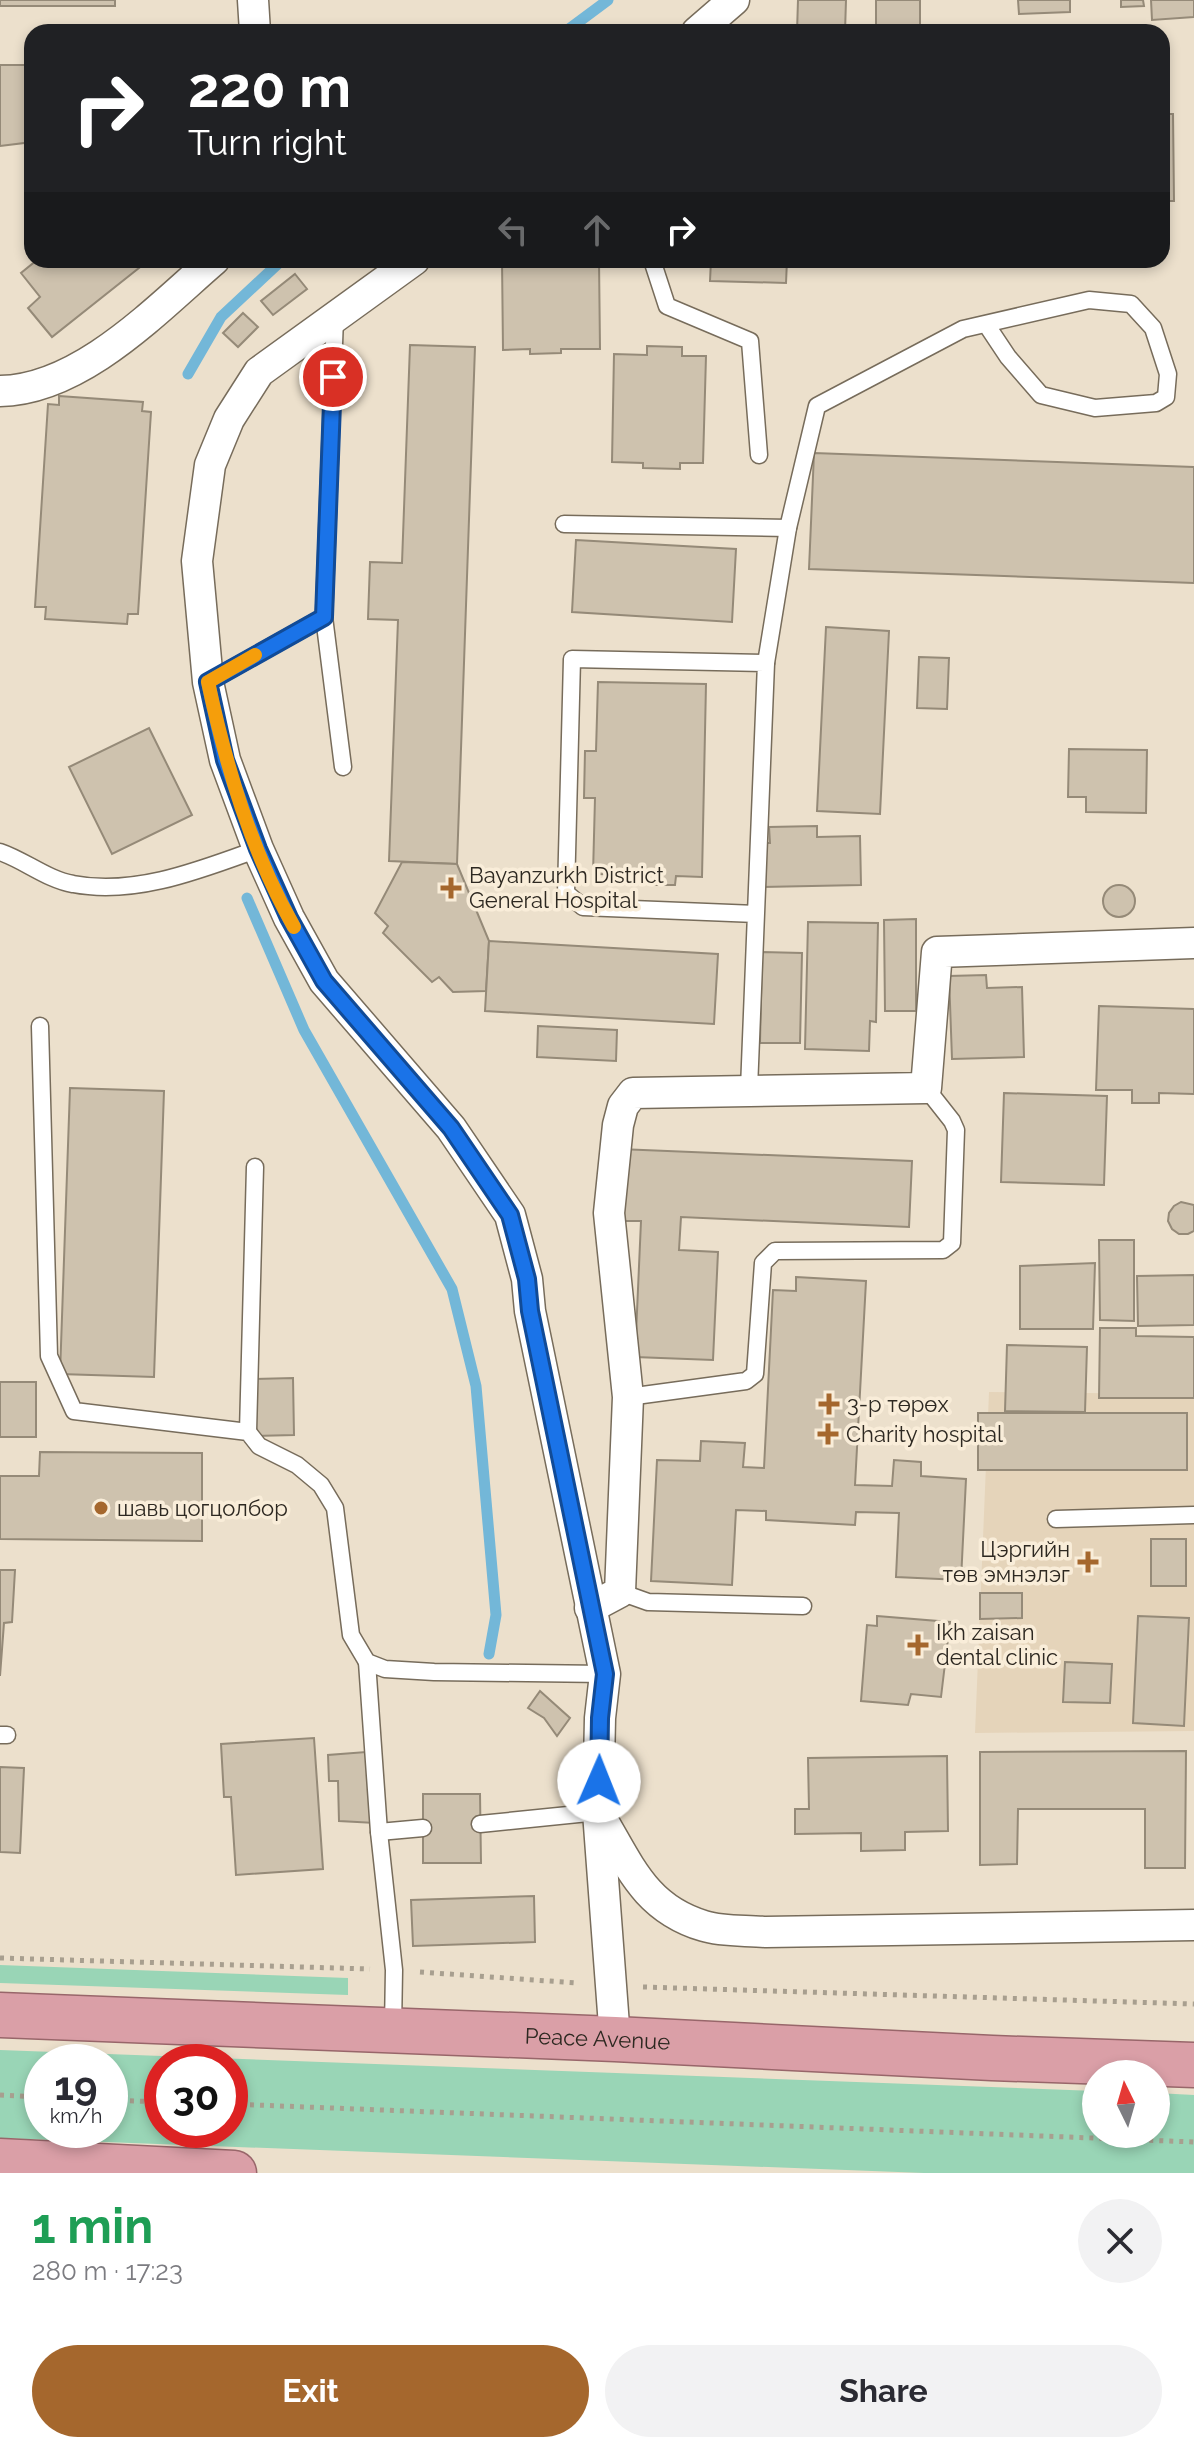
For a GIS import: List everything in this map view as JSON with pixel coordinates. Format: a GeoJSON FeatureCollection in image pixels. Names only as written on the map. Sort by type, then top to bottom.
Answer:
{"type":"FeatureCollection","features":[{"type":"Feature","properties":{"kind":"highway","name":"Peace Avenue"},"geometry":{"type":"LineString","coordinates":[[0,2015],[1194,2065]]}},
{"type":"Feature","properties":{"kind":"highway"},"geometry":{"type":"LineString","coordinates":[[0,2161],[234,2173]]}},
{"type":"Feature","properties":{"kind":"street"},"geometry":{"type":"LineString","coordinates":[[253,0],[254,24]]}},
{"type":"Feature","properties":{"kind":"street"},"geometry":{"type":"LineString","coordinates":[[706,24],[734,0]]}},
{"type":"Feature","properties":{"kind":"street"},"geometry":{"type":"LineString","coordinates":[[0,391],[37,386],[114,345],[205,268]]}},
{"type":"Feature","properties":{"kind":"street"},"geometry":{"type":"LineString","coordinates":[[403,268],[259,372],[229,419],[210,465],[197,561],[208,682],[225,760],[258,849],[289,918],[324,981],[451,1128],[510,1215],[527,1279],[530,1311],[605,1674],[600,1718],[598,1812],[615,2039]]}},
{"type":"Feature","properties":{"kind":"street"},"geometry":{"type":"LineString","coordinates":[[590,1608],[620,1592],[628,1397],[609,1213],[618,1125],[623,1106],[633,1093],[926,1088],[937,952],[1194,943]]}},
{"type":"Feature","properties":{"kind":"street"},"geometry":{"type":"LineString","coordinates":[[598,1812],[648,1895],[674,1915],[706,1927],[766,1932],[1194,1925]]}},
{"type":"Feature","properties":{"kind":"lane"},"geometry":{"type":"LineString","coordinates":[[655,268],[667,306],[750,341],[759,455]]}},
{"type":"Feature","properties":{"kind":"lane"},"geometry":{"type":"LineString","coordinates":[[749,1089],[766,663],[788,528],[817,406],[963,329],[1089,300],[1131,304],[1153,328],[1168,374],[1166,397],[1156,403],[1095,408],[1041,395],[1008,357],[986,324]]}},
{"type":"Feature","properties":{"kind":"lane"},"geometry":{"type":"LineString","coordinates":[[335,317],[324,617],[343,767]]}},
{"type":"Feature","properties":{"kind":"lane"},"geometry":{"type":"LineString","coordinates":[[564,524],[788,528]]}},
{"type":"Feature","properties":{"kind":"lane"},"geometry":{"type":"LineString","coordinates":[[208,682],[324,617]]}},
{"type":"Feature","properties":{"kind":"lane"},"geometry":{"type":"LineString","coordinates":[[756,914],[583,907],[566,893],[572,659],[766,663]]}},
{"type":"Feature","properties":{"kind":"lane"},"geometry":{"type":"LineString","coordinates":[[0,852],[70,884],[109,888],[182,876],[258,849]]}},
{"type":"Feature","properties":{"kind":"lane"},"geometry":{"type":"LineString","coordinates":[[40,1026],[49,1356],[74,1411],[248,1432]]}},
{"type":"Feature","properties":{"kind":"lane"},"geometry":{"type":"LineString","coordinates":[[628,1397],[746,1381],[755,1374],[763,1263],[775,1251],[943,1250],[952,1243],[956,1130],[926,1088]]}},
{"type":"Feature","properties":{"kind":"lane"},"geometry":{"type":"LineString","coordinates":[[255,1167],[248,1432],[259,1446],[297,1465],[321,1485],[335,1508],[351,1635],[367,1662],[379,1832],[394,1970],[393,2030]]}},
{"type":"Feature","properties":{"kind":"lane"},"geometry":{"type":"LineString","coordinates":[[1056,1519],[1194,1515]]}},
{"type":"Feature","properties":{"kind":"lane"},"geometry":{"type":"LineString","coordinates":[[620,1592],[648,1602],[803,1606]]}},
{"type":"Feature","properties":{"kind":"lane"},"geometry":{"type":"LineString","coordinates":[[367,1662],[385,1669],[434,1672],[605,1674]]}},
{"type":"Feature","properties":{"kind":"lane"},"geometry":{"type":"LineString","coordinates":[[480,1824],[598,1812]]}},
{"type":"Feature","properties":{"kind":"lane"},"geometry":{"type":"LineString","coordinates":[[379,1832],[423,1828]]}},
{"type":"Feature","properties":{"kind":"path"},"geometry":{"type":"LineString","coordinates":[[0,2095],[24,2096]]}},
{"type":"Feature","properties":{"kind":"path"},"geometry":{"type":"LineString","coordinates":[[248,2105],[1194,2142]]}},
{"type":"Feature","properties":{"kind":"shaded area","name":"Цэргийн төв эмнэлэг"},"geometry":{"type":"Polygon","coordinates":[[[1194,1390],[1194,1731],[975,1733],[989,1392],[1181,1394],[1194,1390]]]}},
{"type":"Feature","properties":{"kind":"green space"},"geometry":{"type":"Polygon","coordinates":[[[0,1965],[348,1978],[348,1995],[0,1983],[0,1965]]]}},
{"type":"Feature","properties":{"kind":"green space"},"geometry":{"type":"Polygon","coordinates":[[[0,2050],[24,2051],[24,2139],[0,2138],[0,2050]]]}},
{"type":"Feature","properties":{"kind":"green space"},"geometry":{"type":"Polygon","coordinates":[[[128,2055],[144,2055],[144,2143],[128,2143],[128,2055]]]}},
{"type":"Feature","properties":{"kind":"green space"},"geometry":{"type":"Polygon","coordinates":[[[248,2059],[1082,2090],[1082,2148],[1170,2148],[1170,2094],[1194,2095],[1194,2173],[924,2173],[248,2147],[248,2059]]]}},
{"type":"Feature","properties":{"kind":"building"},"geometry":{"type":"Polygon","coordinates":[[[0,0],[115,0],[115,6],[0,6],[0,0]]]}},
{"type":"Feature","properties":{"kind":"building"},"geometry":{"type":"Polygon","coordinates":[[[798,0],[846,0],[845,24],[797,24],[798,0]]]}},
{"type":"Feature","properties":{"kind":"building"},"geometry":{"type":"Polygon","coordinates":[[[876,0],[920,0],[920,24],[876,24],[876,0]]]}},
{"type":"Feature","properties":{"kind":"building"},"geometry":{"type":"Polygon","coordinates":[[[1018,0],[1070,0],[1070,12],[1019,14],[1018,0]]]}},
{"type":"Feature","properties":{"kind":"building"},"geometry":{"type":"Polygon","coordinates":[[[1121,0],[1143,0],[1144,6],[1121,7],[1121,0]]]}},
{"type":"Feature","properties":{"kind":"building"},"geometry":{"type":"Polygon","coordinates":[[[1151,0],[1194,0],[1194,17],[1152,20],[1151,0]]]}},
{"type":"Feature","properties":{"kind":"building"},"geometry":{"type":"Polygon","coordinates":[[[0,65],[24,65],[24,143],[0,146],[0,65]]]}},
{"type":"Feature","properties":{"kind":"building"},"geometry":{"type":"Polygon","coordinates":[[[1170,114],[1173,114],[1174,201],[1170,201],[1170,114]]]}},
{"type":"Feature","properties":{"kind":"building"},"geometry":{"type":"Polygon","coordinates":[[[27,268],[139,268],[52,337],[28,308],[40,297],[21,273],[27,268]]]}},
{"type":"Feature","properties":{"kind":"building"},"geometry":{"type":"Polygon","coordinates":[[[502,268],[599,268],[600,349],[561,349],[561,353],[530,354],[530,349],[503,350],[502,268]]]}},
{"type":"Feature","properties":{"kind":"building"},"geometry":{"type":"Polygon","coordinates":[[[711,268],[787,268],[786,283],[710,281],[711,268]]]}},
{"type":"Feature","properties":{"kind":"building"},"geometry":{"type":"Polygon","coordinates":[[[295,274],[307,289],[273,315],[261,301],[295,274]]]}},
{"type":"Feature","properties":{"kind":"building"},"geometry":{"type":"Polygon","coordinates":[[[243,313],[258,327],[238,347],[223,333],[243,313]]]}},
{"type":"Feature","properties":{"kind":"building"},"geometry":{"type":"Polygon","coordinates":[[[410,345],[475,347],[457,864],[389,861],[398,620],[368,619],[370,562],[402,563],[410,345]]]}},
{"type":"Feature","properties":{"kind":"building"},"geometry":{"type":"Polygon","coordinates":[[[647,346],[682,347],[682,356],[706,356],[703,463],[680,463],[680,469],[643,468],[643,463],[612,462],[614,354],[647,355],[647,346]]]}},
{"type":"Feature","properties":{"kind":"building"},"geometry":{"type":"Polygon","coordinates":[[[59,396],[143,402],[142,411],[151,412],[138,614],[128,614],[127,624],[45,619],[46,607],[35,607],[48,404],[59,405],[59,396]]]}},
{"type":"Feature","properties":{"kind":"building"},"geometry":{"type":"Polygon","coordinates":[[[814,453],[1194,467],[1194,583],[809,569],[814,453]]]}},
{"type":"Feature","properties":{"kind":"building"},"geometry":{"type":"Polygon","coordinates":[[[576,540],[736,549],[732,622],[572,612],[576,540]]]}},
{"type":"Feature","properties":{"kind":"building"},"geometry":{"type":"Polygon","coordinates":[[[826,627],[889,631],[880,814],[817,811],[826,627]]]}},
{"type":"Feature","properties":{"kind":"building"},"geometry":{"type":"Polygon","coordinates":[[[919,657],[949,658],[947,709],[917,708],[919,657]]]}},
{"type":"Feature","properties":{"kind":"building"},"geometry":{"type":"Polygon","coordinates":[[[598,682],[706,684],[702,877],[676,876],[675,885],[653,885],[653,875],[593,874],[595,798],[584,798],[585,751],[596,751],[598,682]]]}},
{"type":"Feature","properties":{"kind":"building"},"geometry":{"type":"Polygon","coordinates":[[[149,728],[192,815],[112,854],[69,767],[149,728]]]}},
{"type":"Feature","properties":{"kind":"building"},"geometry":{"type":"Polygon","coordinates":[[[1069,749],[1147,750],[1146,813],[1086,812],[1086,797],[1068,797],[1069,749]]]}},
{"type":"Feature","properties":{"kind":"building"},"geometry":{"type":"Polygon","coordinates":[[[817,826],[817,837],[860,836],[861,885],[762,887],[761,843],[770,843],[769,827],[817,826]]]}},
{"type":"Feature","properties":{"kind":"building"},"geometry":{"type":"Polygon","coordinates":[[[402,862],[457,864],[489,941],[486,991],[453,992],[439,977],[432,982],[383,933],[388,926],[375,913],[402,862]]]}},
{"type":"Feature","properties":{"kind":"building"},"geometry":{"type":"Polygon","coordinates":[[[1119,885],[1130,890],[1135,901],[1130,912],[1119,917],[1108,912],[1103,901],[1108,890],[1119,885]]]}},
{"type":"Feature","properties":{"kind":"building"},"geometry":{"type":"Polygon","coordinates":[[[916,919],[916,1011],[885,1011],[884,920],[916,919]]]}},
{"type":"Feature","properties":{"kind":"building"},"geometry":{"type":"Polygon","coordinates":[[[808,922],[878,923],[876,1022],[870,1021],[869,1051],[805,1049],[808,922]]]}},
{"type":"Feature","properties":{"kind":"building"},"geometry":{"type":"Polygon","coordinates":[[[489,941],[718,954],[714,1024],[485,1011],[489,941]]]}},
{"type":"Feature","properties":{"kind":"building"},"geometry":{"type":"Polygon","coordinates":[[[762,952],[802,953],[800,1043],[760,1043],[762,952]]]}},
{"type":"Feature","properties":{"kind":"building"},"geometry":{"type":"Polygon","coordinates":[[[986,975],[987,988],[1022,987],[1024,1057],[952,1059],[949,976],[986,975]]]}},
{"type":"Feature","properties":{"kind":"building"},"geometry":{"type":"Polygon","coordinates":[[[1099,1006],[1194,1009],[1194,1094],[1159,1093],[1159,1103],[1132,1103],[1132,1090],[1096,1090],[1099,1006]]]}},
{"type":"Feature","properties":{"kind":"building"},"geometry":{"type":"Polygon","coordinates":[[[538,1026],[617,1030],[616,1061],[537,1057],[538,1026]]]}},
{"type":"Feature","properties":{"kind":"building"},"geometry":{"type":"Polygon","coordinates":[[[70,1088],[164,1091],[154,1377],[60,1374],[70,1088]]]}},
{"type":"Feature","properties":{"kind":"building"},"geometry":{"type":"Polygon","coordinates":[[[1004,1093],[1107,1096],[1104,1185],[1001,1182],[1004,1093]]]}},
{"type":"Feature","properties":{"kind":"building"},"geometry":{"type":"Polygon","coordinates":[[[619,1149],[912,1161],[909,1227],[681,1217],[679,1250],[718,1252],[713,1360],[635,1357],[641,1221],[616,1221],[619,1149]]]}},
{"type":"Feature","properties":{"kind":"building"},"geometry":{"type":"Polygon","coordinates":[[[1181,1202],[1194,1205],[1194,1231],[1188,1234],[1179,1234],[1168,1221],[1169,1213],[1181,1202]]]}},
{"type":"Feature","properties":{"kind":"building"},"geometry":{"type":"Polygon","coordinates":[[[1099,1240],[1134,1240],[1134,1321],[1100,1320],[1099,1240]]]}},
{"type":"Feature","properties":{"kind":"building"},"geometry":{"type":"Polygon","coordinates":[[[1095,1263],[1093,1329],[1020,1329],[1020,1266],[1095,1263]]]}},
{"type":"Feature","properties":{"kind":"building"},"geometry":{"type":"Polygon","coordinates":[[[1194,1275],[1194,1325],[1138,1326],[1137,1276],[1194,1275]]]}},
{"type":"Feature","properties":{"kind":"building"},"geometry":{"type":"Polygon","coordinates":[[[796,1277],[866,1281],[855,1485],[892,1486],[894,1460],[921,1462],[921,1476],[966,1479],[961,1580],[896,1577],[899,1513],[856,1512],[855,1525],[766,1520],[766,1511],[736,1510],[732,1585],[651,1581],[657,1460],[700,1461],[701,1441],[745,1443],[743,1467],[764,1468],[773,1290],[796,1291],[796,1277]]]}},
{"type":"Feature","properties":{"kind":"building"},"geometry":{"type":"Polygon","coordinates":[[[1100,1328],[1136,1328],[1136,1336],[1194,1337],[1194,1398],[1099,1398],[1100,1328]]]}},
{"type":"Feature","properties":{"kind":"building"},"geometry":{"type":"Polygon","coordinates":[[[1007,1345],[1087,1347],[1085,1412],[1005,1411],[1007,1345]]]}},
{"type":"Feature","properties":{"kind":"building"},"geometry":{"type":"Polygon","coordinates":[[[293,1378],[294,1435],[253,1436],[252,1379],[293,1378]]]}},
{"type":"Feature","properties":{"kind":"building"},"geometry":{"type":"Polygon","coordinates":[[[0,1382],[36,1382],[36,1437],[0,1437],[0,1382]]]}},
{"type":"Feature","properties":{"kind":"building"},"geometry":{"type":"Polygon","coordinates":[[[978,1413],[1187,1413],[1187,1470],[978,1470],[978,1413]]]}},
{"type":"Feature","properties":{"kind":"building","name":"шавь цогцолбор"},"geometry":{"type":"Polygon","coordinates":[[[40,1452],[202,1453],[202,1541],[0,1539],[0,1476],[39,1476],[40,1452]]]}},
{"type":"Feature","properties":{"kind":"building"},"geometry":{"type":"Polygon","coordinates":[[[1151,1539],[1186,1539],[1186,1586],[1151,1586],[1151,1539]]]}},
{"type":"Feature","properties":{"kind":"building"},"geometry":{"type":"Polygon","coordinates":[[[0,1570],[15,1570],[12,1622],[4,1623],[0,1676],[0,1570]]]}},
{"type":"Feature","properties":{"kind":"building"},"geometry":{"type":"Polygon","coordinates":[[[980,1593],[1022,1593],[1022,1618],[980,1619],[980,1593]]]}},
{"type":"Feature","properties":{"kind":"building"},"geometry":{"type":"Polygon","coordinates":[[[877,1616],[950,1622],[941,1697],[911,1694],[908,1705],[861,1701],[867,1625],[877,1626],[877,1616]]]}},
{"type":"Feature","properties":{"kind":"building"},"geometry":{"type":"Polygon","coordinates":[[[1138,1616],[1189,1618],[1184,1726],[1133,1723],[1138,1616]]]}},
{"type":"Feature","properties":{"kind":"building"},"geometry":{"type":"Polygon","coordinates":[[[1065,1662],[1112,1664],[1110,1703],[1063,1702],[1065,1662]]]}},
{"type":"Feature","properties":{"kind":"building"},"geometry":{"type":"Polygon","coordinates":[[[540,1691],[570,1718],[557,1736],[544,1718],[528,1708],[540,1691]]]}},
{"type":"Feature","properties":{"kind":"building"},"geometry":{"type":"Polygon","coordinates":[[[314,1738],[323,1869],[236,1875],[231,1797],[224,1797],[221,1744],[314,1738]]]}},
{"type":"Feature","properties":{"kind":"building"},"geometry":{"type":"Polygon","coordinates":[[[1186,1751],[1185,1868],[1145,1868],[1145,1809],[1018,1809],[1017,1864],[980,1865],[980,1752],[1186,1751]]]}},
{"type":"Feature","properties":{"kind":"building"},"geometry":{"type":"Polygon","coordinates":[[[366,1752],[375,1823],[339,1821],[338,1781],[329,1781],[328,1755],[366,1752]]]}},
{"type":"Feature","properties":{"kind":"building"},"geometry":{"type":"Polygon","coordinates":[[[947,1756],[948,1831],[905,1832],[905,1850],[861,1851],[861,1833],[795,1834],[795,1809],[809,1809],[808,1758],[947,1756]]]}},
{"type":"Feature","properties":{"kind":"building"},"geometry":{"type":"Polygon","coordinates":[[[0,1767],[24,1768],[20,1853],[0,1852],[0,1767]]]}},
{"type":"Feature","properties":{"kind":"building"},"geometry":{"type":"Polygon","coordinates":[[[423,1794],[480,1794],[481,1863],[423,1863],[423,1794]]]}},
{"type":"Feature","properties":{"kind":"building"},"geometry":{"type":"Polygon","coordinates":[[[534,1896],[535,1942],[413,1946],[411,1900],[534,1896]]]}},
{"type":"Feature","properties":{"kind":"waterway"},"geometry":{"type":"LineString","coordinates":[[576,24],[608,0]]}},
{"type":"Feature","properties":{"kind":"waterway"},"geometry":{"type":"LineString","coordinates":[[188,374],[221,317],[273,268]]}},
{"type":"Feature","properties":{"kind":"waterway"},"geometry":{"type":"LineString","coordinates":[[247,898],[304,1030],[452,1289],[476,1386],[496,1615],[489,1654]]}},
{"type":"Feature","properties":{"kind":"slow traffic"},"geometry":{"type":"LineString","coordinates":[[255,655],[208,682],[225,760],[258,849],[294,927]]}},
{"type":"Feature","properties":{"kind":"place","name":"Bayanzurkh District General Hospital"},"geometry":{"type":"Point","coordinates":[451,888]}},
{"type":"Feature","properties":{"kind":"place","name":"3-р төрөх"},"geometry":{"type":"Point","coordinates":[829,1404]}},
{"type":"Feature","properties":{"kind":"place","name":"Charity hospital"},"geometry":{"type":"Point","coordinates":[828,1434]}},
{"type":"Feature","properties":{"kind":"place","name":"шавь цогцолбор"},"geometry":{"type":"Point","coordinates":[101,1508]}},
{"type":"Feature","properties":{"kind":"place","name":"Цэргийн төв эмнэлэг"},"geometry":{"type":"Point","coordinates":[1088,1562]}},
{"type":"Feature","properties":{"kind":"place","name":"Ikh zaisan dental clinic"},"geometry":{"type":"Point","coordinates":[918,1645]}},
{"type":"Feature","properties":{"kind":"route"},"geometry":{"type":"LineString","coordinates":[[333,377],[324,617],[208,682],[225,760],[258,849],[289,918],[324,981],[451,1128],[483,1170],[510,1215],[527,1279],[530,1311],[605,1674],[600,1718],[599,1781]]}}]}
